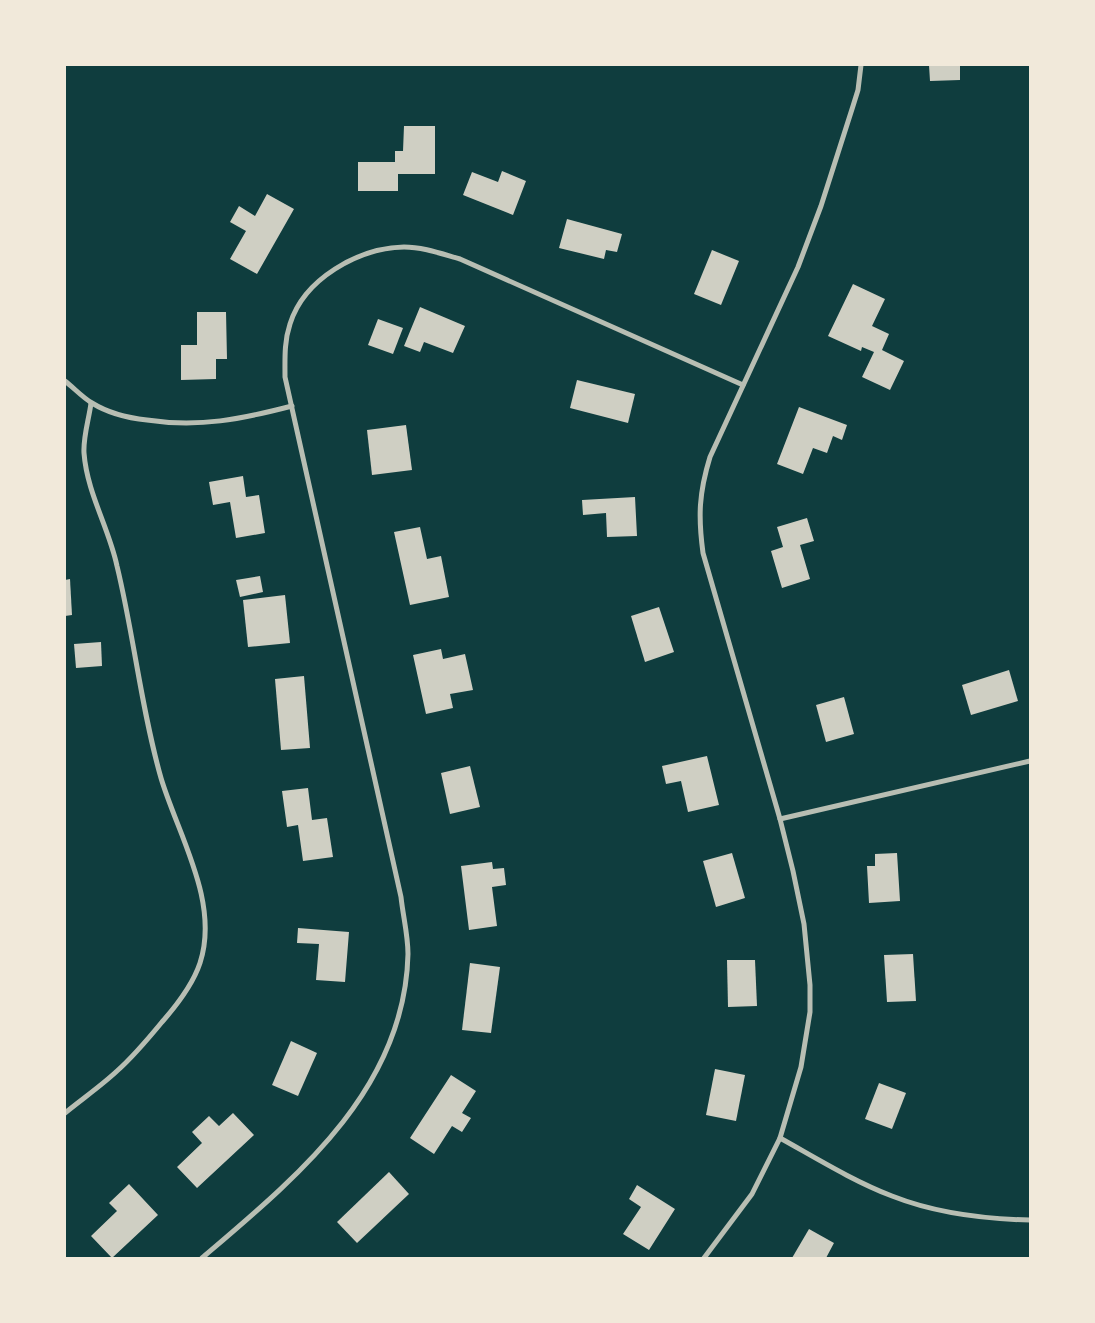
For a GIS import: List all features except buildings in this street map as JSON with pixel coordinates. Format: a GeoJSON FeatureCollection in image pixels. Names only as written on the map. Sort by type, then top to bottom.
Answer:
{"type":"FeatureCollection","features":[{"type":"Feature","properties":{"kind":"street"},"geometry":{"type":"LineString","coordinates":[[704,1258],[752,1194],[780,1138],[803,1058],[810,1012],[810,985],[804,924],[793,871],[780,819],[703,553],[700,530],[700,498],[702,483],[710,457],[798,267],[821,206],[858,90],[861,65]]}},
{"type":"Feature","properties":{"kind":"street"},"geometry":{"type":"LineString","coordinates":[[202,1258],[298,1173],[353,1109],[383,1061],[390,1044],[401,1008],[406,980],[408,952],[401,897],[285,378],[285,348],[290,324],[302,300],[324,278],[348,261],[376,251],[404,247],[433,251],[460,259],[743,385]]}},
{"type":"Feature","properties":{"kind":"street"},"geometry":{"type":"LineString","coordinates":[[65,381],[91,403],[110,412],[166,423],[220,422],[247,418],[292,406]]}},
{"type":"Feature","properties":{"kind":"street"},"geometry":{"type":"LineString","coordinates":[[65,1113],[116,1072],[136,1053],[172,1011],[188,988],[200,964],[206,937],[205,910],[198,883],[162,778],[148,724],[117,566],[109,537],[89,484],[84,452],[91,403]]}},
{"type":"Feature","properties":{"kind":"street"},"geometry":{"type":"LineString","coordinates":[[780,819],[1030,761]]}},
{"type":"Feature","properties":{"kind":"street"},"geometry":{"type":"LineString","coordinates":[[780,1138],[866,1186],[920,1206],[1003,1220],[1030,1220]]}}]}
